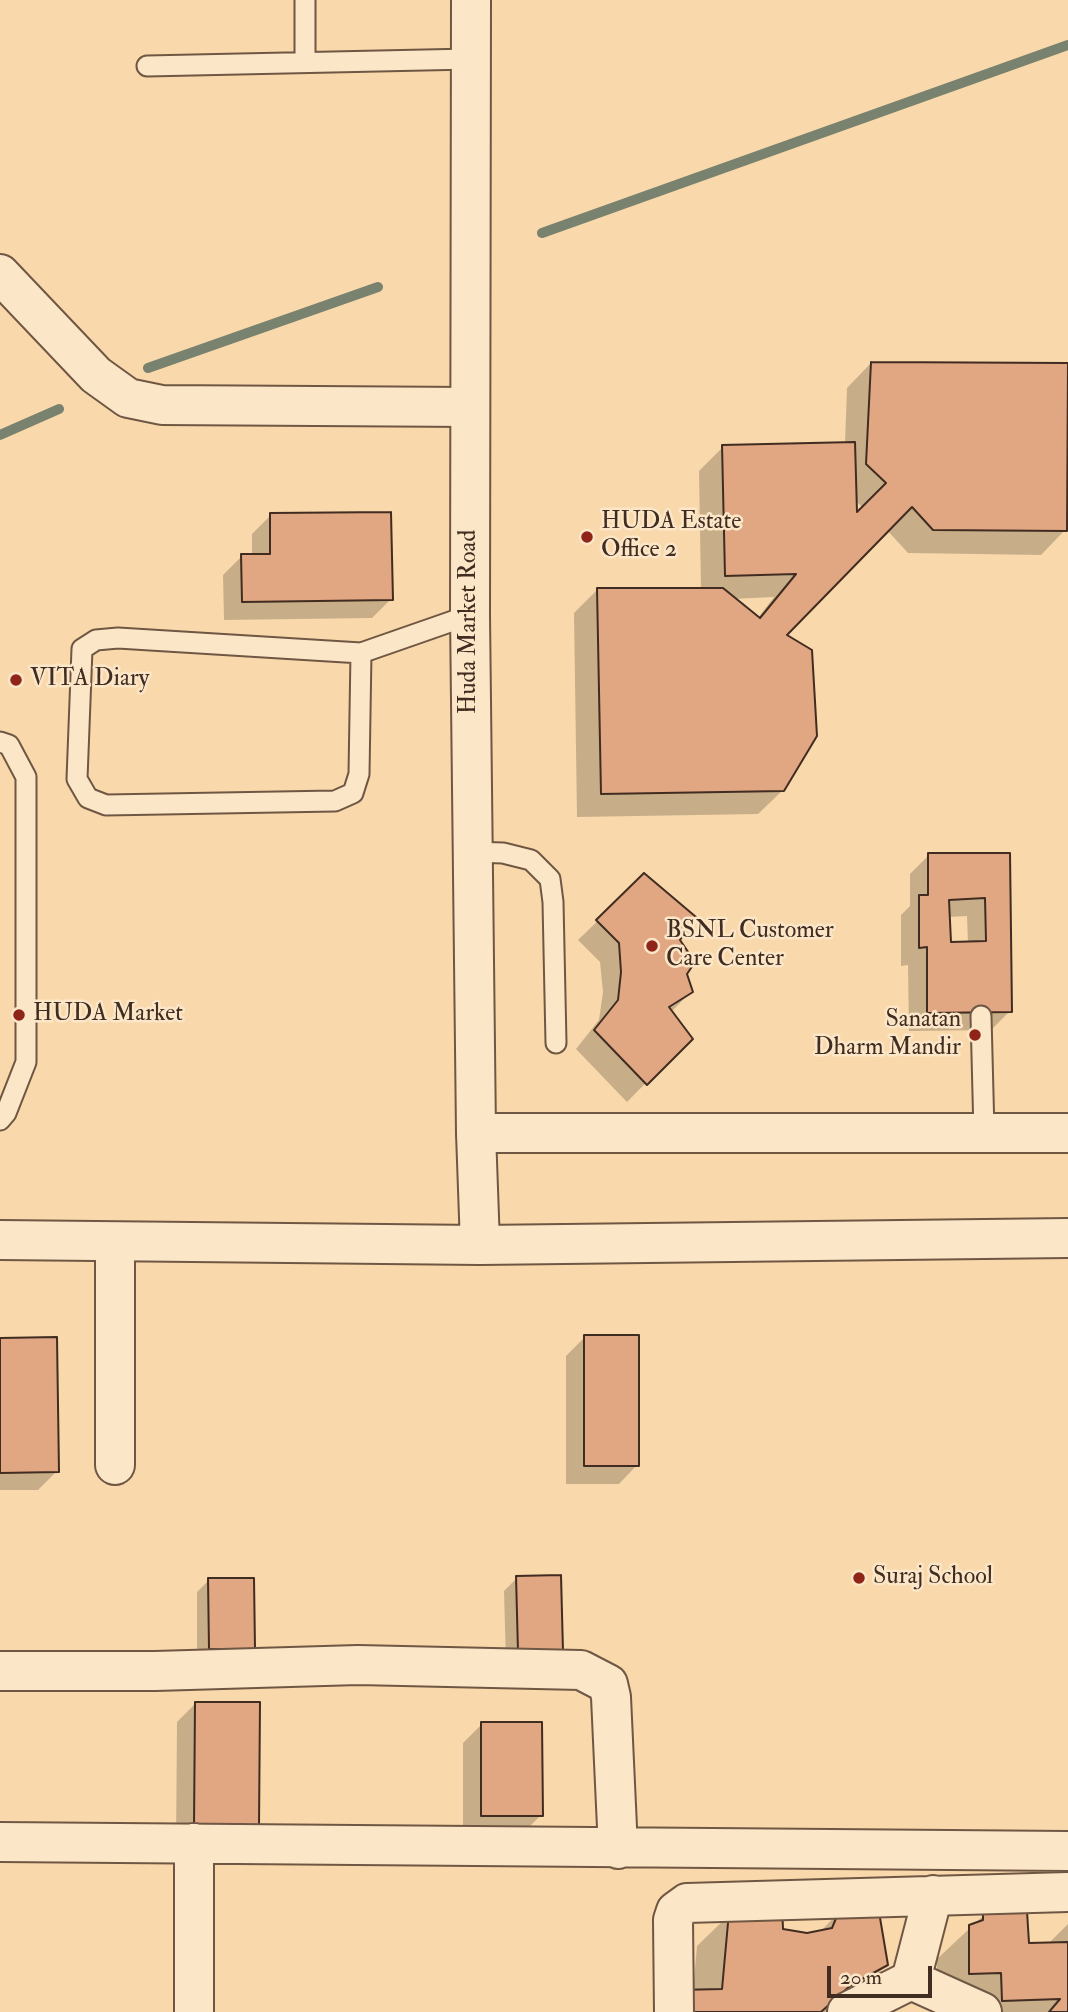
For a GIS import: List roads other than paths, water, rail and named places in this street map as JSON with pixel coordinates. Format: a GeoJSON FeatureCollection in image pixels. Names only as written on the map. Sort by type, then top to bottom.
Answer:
{"type":"FeatureCollection","features":[{"type":"Feature","properties":{"kind":"street","name":"Huda Market Road"},"geometry":{"type":"LineString","coordinates":[[471,0],[470,615],[476,1133],[480,1245]]}},
{"type":"Feature","properties":{"kind":"street"},"geometry":{"type":"LineString","coordinates":[[0,274],[96,375],[128,398],[162,405],[470,407]]}},
{"type":"Feature","properties":{"kind":"street"},"geometry":{"type":"LineString","coordinates":[[476,1133],[1068,1133]]}},
{"type":"Feature","properties":{"kind":"street"},"geometry":{"type":"LineString","coordinates":[[0,1240],[480,1245],[1068,1238]]}},
{"type":"Feature","properties":{"kind":"street"},"geometry":{"type":"LineString","coordinates":[[115,1242],[115,1465]]}},
{"type":"Feature","properties":{"kind":"street"},"geometry":{"type":"LineString","coordinates":[[0,1671],[358,1665],[580,1670],[608,1684],[611,1698],[618,1849]]}},
{"type":"Feature","properties":{"kind":"street"},"geometry":{"type":"LineString","coordinates":[[0,1842],[1068,1851]]}},
{"type":"Feature","properties":{"kind":"street"},"geometry":{"type":"LineString","coordinates":[[194,1843],[194,2012]]}},
{"type":"Feature","properties":{"kind":"street"},"geometry":{"type":"LineString","coordinates":[[674,2012],[673,1920],[676,1911],[687,1903],[1068,1892]]}},
{"type":"Feature","properties":{"kind":"street"},"geometry":{"type":"LineString","coordinates":[[847,2012],[911,1979],[933,1895]]}},
{"type":"Feature","properties":{"kind":"street"},"geometry":{"type":"LineString","coordinates":[[911,1979],[982,2012]]}},
{"type":"Feature","properties":{"kind":"lane"},"geometry":{"type":"LineString","coordinates":[[305,0],[305,62]]}},
{"type":"Feature","properties":{"kind":"lane"},"geometry":{"type":"LineString","coordinates":[[147,66],[471,59]]}},
{"type":"Feature","properties":{"kind":"lane"},"geometry":{"type":"LineString","coordinates":[[361,653],[359,774],[353,793],[335,801],[106,805],[88,798],[76,779],[82,649],[96,640],[118,638],[361,653],[470,615]]}},
{"type":"Feature","properties":{"kind":"lane"},"geometry":{"type":"LineString","coordinates":[[0,742],[9,745],[26,777],[26,1062],[6,1113],[0,1120]]}},
{"type":"Feature","properties":{"kind":"lane"},"geometry":{"type":"LineString","coordinates":[[472,852],[503,853],[531,860],[550,878],[556,1043]]}},
{"type":"Feature","properties":{"kind":"lane"},"geometry":{"type":"LineString","coordinates":[[981,1016],[984,1133]]}},
{"type":"Feature","properties":{"kind":"waterway"},"geometry":{"type":"LineString","coordinates":[[542,233],[1068,45]]}},
{"type":"Feature","properties":{"kind":"waterway"},"geometry":{"type":"LineString","coordinates":[[148,368],[378,287]]}},
{"type":"Feature","properties":{"kind":"waterway"},"geometry":{"type":"LineString","coordinates":[[0,435],[59,409]]}},
{"type":"Feature","properties":{"kind":"place","name":"HUDA Estate Office 2"},"geometry":{"type":"Point","coordinates":[587,537]}},
{"type":"Feature","properties":{"kind":"place","name":"VITA Diary"},"geometry":{"type":"Point","coordinates":[16,680]}},
{"type":"Feature","properties":{"kind":"place","name":"BSNL Customer Care Center"},"geometry":{"type":"Point","coordinates":[652,946]}},
{"type":"Feature","properties":{"kind":"place","name":"HUDA Market"},"geometry":{"type":"Point","coordinates":[19,1015]}},
{"type":"Feature","properties":{"kind":"place","name":"Sanatan Dharm Mandir"},"geometry":{"type":"Point","coordinates":[975,1035]}},
{"type":"Feature","properties":{"kind":"place","name":"Suraj School"},"geometry":{"type":"Point","coordinates":[859,1578]}}]}
